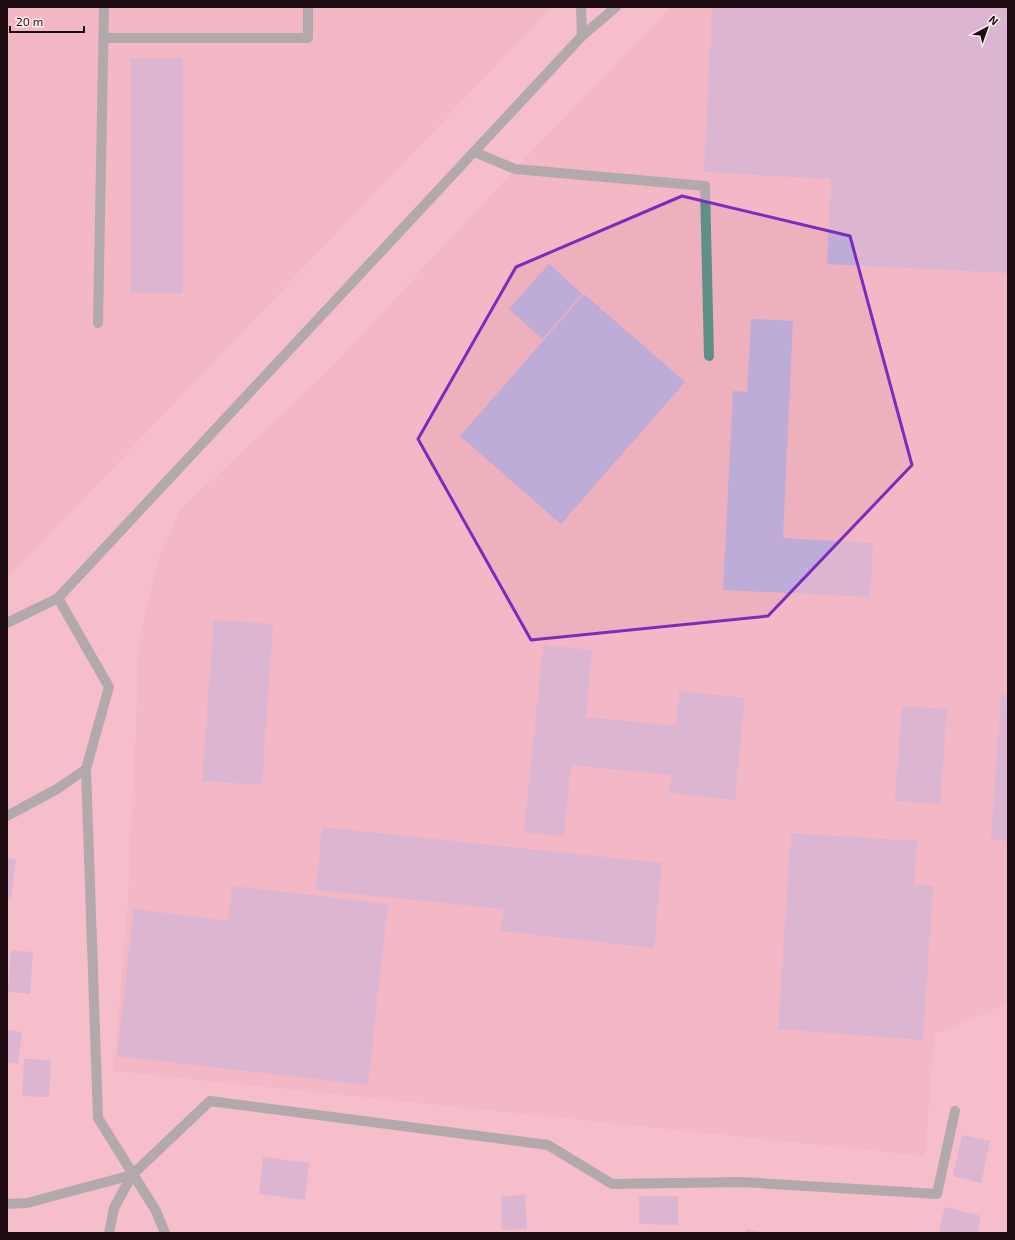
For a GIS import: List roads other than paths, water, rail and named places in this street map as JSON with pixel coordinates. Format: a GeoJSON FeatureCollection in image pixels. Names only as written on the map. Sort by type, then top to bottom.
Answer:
{"type":"FeatureCollection","features":[{"type":"Feature","properties":{"kind":"street"},"geometry":{"type":"LineString","coordinates":[[98,323],[104,7]]}},
{"type":"Feature","properties":{"kind":"street"},"geometry":{"type":"LineString","coordinates":[[104,38],[308,38],[308,7]]}},
{"type":"Feature","properties":{"kind":"street"},"geometry":{"type":"LineString","coordinates":[[581,7],[582,36]]}},
{"type":"Feature","properties":{"kind":"street"},"geometry":{"type":"LineString","coordinates":[[7,623],[58,598],[582,36],[616,7]]}},
{"type":"Feature","properties":{"kind":"street"},"geometry":{"type":"LineString","coordinates":[[474,152],[515,169],[705,186],[709,356]]}},
{"type":"Feature","properties":{"kind":"street"},"geometry":{"type":"LineString","coordinates":[[58,598],[109,687],[86,769],[98,1118],[156,1211],[165,1233]]}},
{"type":"Feature","properties":{"kind":"street"},"geometry":{"type":"LineString","coordinates":[[7,816],[57,789],[86,769]]}},
{"type":"Feature","properties":{"kind":"street"},"geometry":{"type":"LineString","coordinates":[[108,1233],[114,1208],[132,1174],[210,1101],[548,1144],[612,1184],[742,1182],[937,1194],[955,1111]]}},
{"type":"Feature","properties":{"kind":"street"},"geometry":{"type":"LineString","coordinates":[[7,1204],[27,1203],[132,1174]]}}]}
